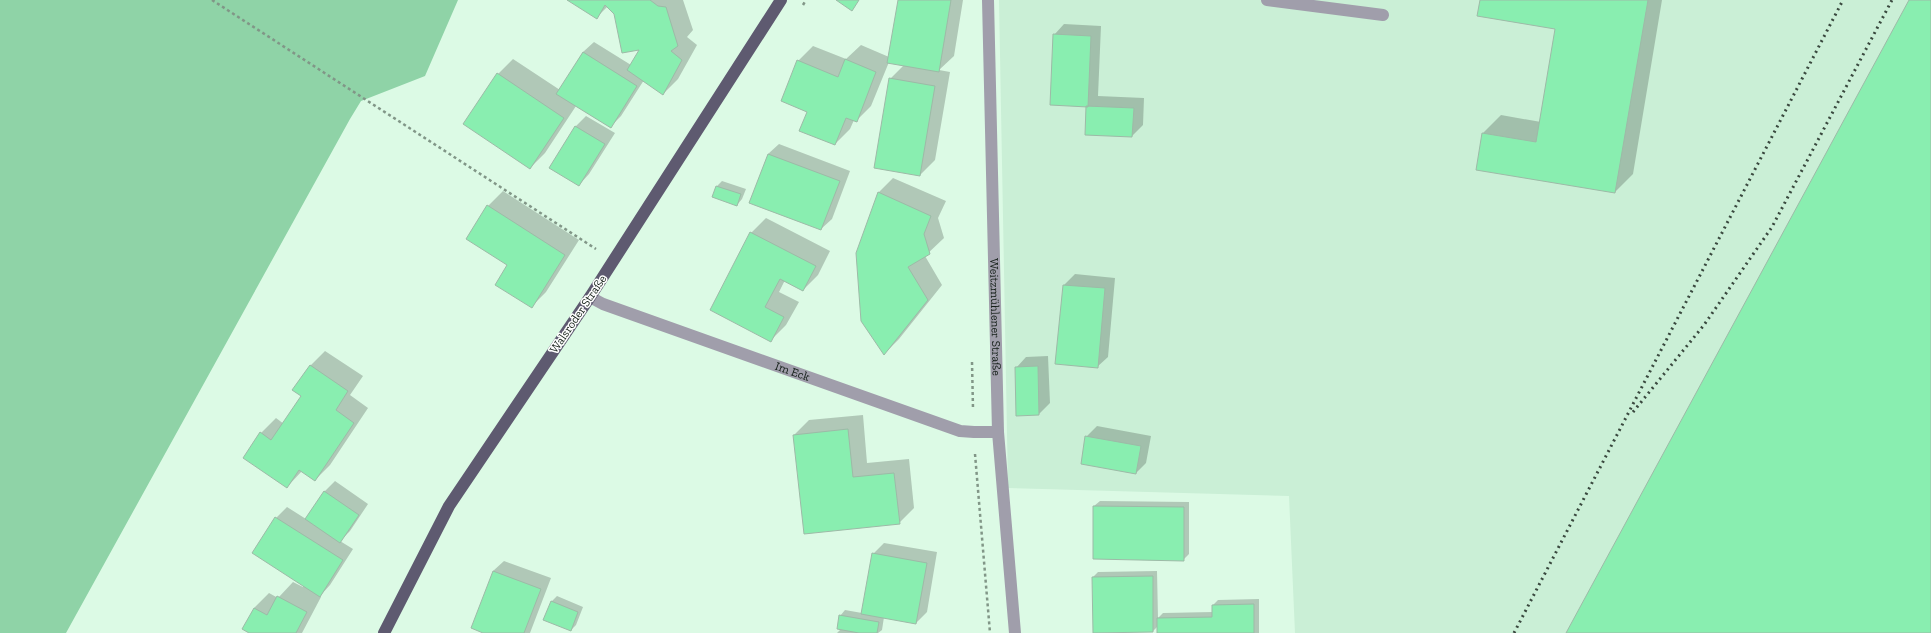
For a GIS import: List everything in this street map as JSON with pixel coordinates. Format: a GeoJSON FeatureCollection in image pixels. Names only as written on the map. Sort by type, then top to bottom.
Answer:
{"type":"FeatureCollection","features":[{"type":"Feature","properties":{"kind":"main road","name":"Walsroder Straße"},"geometry":{"type":"LineString","coordinates":[[384,633],[449,506],[590,297],[781,0]]}},
{"type":"Feature","properties":{"kind":"street","name":"Weitzmühlener Straße"},"geometry":{"type":"LineString","coordinates":[[988,0],[998,432],[1015,633]]}},
{"type":"Feature","properties":{"kind":"street"},"geometry":{"type":"LineString","coordinates":[[1267,0],[1383,15]]}},
{"type":"Feature","properties":{"kind":"street","name":"Im Eck"},"geometry":{"type":"LineString","coordinates":[[590,297],[603,304],[960,430],[974,432],[998,432]]}},
{"type":"Feature","properties":{"kind":"path"},"geometry":{"type":"LineString","coordinates":[[212,0],[613,260]]}},
{"type":"Feature","properties":{"kind":"path"},"geometry":{"type":"LineString","coordinates":[[975,448],[990,633]]}},
{"type":"Feature","properties":{"kind":"shaded area"},"geometry":{"type":"Polygon","coordinates":[[[999,0],[1931,0],[1931,633],[1295,633],[1289,496],[1008,488],[999,0]]]}},
{"type":"Feature","properties":{"kind":"green space"},"geometry":{"type":"Polygon","coordinates":[[[0,0],[458,0],[425,76],[361,101],[66,633],[0,633],[0,0]]]}},
{"type":"Feature","properties":{"kind":"building"},"geometry":{"type":"Polygon","coordinates":[[[567,0],[650,0],[658,6],[666,7],[678,46],[671,51],[682,60],[663,95],[627,70],[639,50],[622,53],[614,14],[605,5],[597,19],[567,0]]]}},
{"type":"Feature","properties":{"kind":"building"},"geometry":{"type":"Polygon","coordinates":[[[836,0],[859,0],[852,11],[836,0]]]}},
{"type":"Feature","properties":{"kind":"building"},"geometry":{"type":"Polygon","coordinates":[[[898,0],[951,0],[939,72],[887,63],[898,0]]]}},
{"type":"Feature","properties":{"kind":"building"},"geometry":{"type":"Polygon","coordinates":[[[1480,0],[1648,0],[1615,193],[1476,170],[1482,133],[1536,142],[1555,29],[1477,16],[1480,0]]]}},
{"type":"Feature","properties":{"kind":"building"},"geometry":{"type":"Polygon","coordinates":[[[1909,0],[1931,0],[1931,633],[1566,633],[1909,0]]]}},
{"type":"Feature","properties":{"kind":"building"},"geometry":{"type":"Polygon","coordinates":[[[1053,34],[1091,36],[1088,107],[1050,105],[1053,34]]]}},
{"type":"Feature","properties":{"kind":"building"},"geometry":{"type":"Polygon","coordinates":[[[583,52],[637,86],[611,128],[556,94],[583,52]]]}},
{"type":"Feature","properties":{"kind":"building"},"geometry":{"type":"Polygon","coordinates":[[[845,59],[876,72],[857,122],[846,118],[835,145],[799,131],[807,112],[781,101],[797,60],[838,77],[845,59]]]}},
{"type":"Feature","properties":{"kind":"building"},"geometry":{"type":"Polygon","coordinates":[[[497,73],[564,118],[530,169],[463,124],[497,73]]]}},
{"type":"Feature","properties":{"kind":"building"},"geometry":{"type":"Polygon","coordinates":[[[889,78],[935,86],[920,176],[874,168],[889,78]]]}},
{"type":"Feature","properties":{"kind":"building"},"geometry":{"type":"Polygon","coordinates":[[[1086,106],[1134,108],[1132,137],[1085,135],[1086,106]]]}},
{"type":"Feature","properties":{"kind":"building"},"geometry":{"type":"Polygon","coordinates":[[[575,126],[605,144],[579,186],[549,168],[575,126]]]}},
{"type":"Feature","properties":{"kind":"building"},"geometry":{"type":"Polygon","coordinates":[[[768,154],[840,181],[821,230],[749,203],[768,154]]]}},
{"type":"Feature","properties":{"kind":"building"},"geometry":{"type":"Polygon","coordinates":[[[716,186],[741,194],[737,206],[712,197],[716,186]]]}},
{"type":"Feature","properties":{"kind":"building"},"geometry":{"type":"Polygon","coordinates":[[[878,192],[931,216],[924,234],[930,254],[908,267],[928,300],[884,355],[861,321],[856,253],[878,192]]]}},
{"type":"Feature","properties":{"kind":"building"},"geometry":{"type":"Polygon","coordinates":[[[487,205],[565,255],[532,308],[495,285],[507,265],[466,239],[487,205]]]}},
{"type":"Feature","properties":{"kind":"building"},"geometry":{"type":"Polygon","coordinates":[[[750,232],[816,266],[803,291],[780,279],[765,307],[784,317],[771,342],[710,310],[750,232]]]}},
{"type":"Feature","properties":{"kind":"building"},"geometry":{"type":"Polygon","coordinates":[[[1063,285],[1105,288],[1098,368],[1055,364],[1063,285]]]}},
{"type":"Feature","properties":{"kind":"building"},"geometry":{"type":"Polygon","coordinates":[[[310,365],[348,391],[336,410],[354,423],[315,481],[299,470],[287,488],[243,458],[260,432],[271,440],[301,396],[292,390],[310,365]]]}},
{"type":"Feature","properties":{"kind":"building"},"geometry":{"type":"Polygon","coordinates":[[[1038,366],[1039,415],[1016,416],[1015,367],[1038,366]]]}},
{"type":"Feature","properties":{"kind":"building"},"geometry":{"type":"Polygon","coordinates":[[[848,429],[853,477],[894,473],[900,524],[804,534],[793,435],[848,429]]]}},
{"type":"Feature","properties":{"kind":"building"},"geometry":{"type":"Polygon","coordinates":[[[1085,436],[1141,446],[1136,474],[1081,464],[1085,436]]]}},
{"type":"Feature","properties":{"kind":"building"},"geometry":{"type":"Polygon","coordinates":[[[324,491],[359,515],[340,543],[305,519],[324,491]]]}},
{"type":"Feature","properties":{"kind":"building"},"geometry":{"type":"Polygon","coordinates":[[[1093,506],[1184,507],[1184,561],[1093,559],[1093,506]]]}},
{"type":"Feature","properties":{"kind":"building"},"geometry":{"type":"Polygon","coordinates":[[[275,517],[343,560],[320,597],[252,553],[275,517]]]}},
{"type":"Feature","properties":{"kind":"building"},"geometry":{"type":"Polygon","coordinates":[[[872,553],[927,563],[916,624],[861,614],[872,553]]]}},
{"type":"Feature","properties":{"kind":"building"},"geometry":{"type":"Polygon","coordinates":[[[493,571],[541,589],[524,633],[483,633],[471,628],[493,571]]]}},
{"type":"Feature","properties":{"kind":"building"},"geometry":{"type":"Polygon","coordinates":[[[1153,576],[1153,632],[1093,633],[1092,577],[1153,576]]]}},
{"type":"Feature","properties":{"kind":"building"},"geometry":{"type":"Polygon","coordinates":[[[277,596],[307,612],[296,633],[249,633],[242,629],[254,608],[267,615],[277,596]]]}},
{"type":"Feature","properties":{"kind":"building"},"geometry":{"type":"Polygon","coordinates":[[[551,601],[578,612],[571,631],[543,620],[551,601]]]}},
{"type":"Feature","properties":{"kind":"building"},"geometry":{"type":"Polygon","coordinates":[[[1254,604],[1254,633],[1157,633],[1157,618],[1212,617],[1212,605],[1254,604]]]}},
{"type":"Feature","properties":{"kind":"building"},"geometry":{"type":"Polygon","coordinates":[[[839,615],[879,622],[877,633],[859,633],[837,629],[839,615]]]}},
{"type":"Feature","properties":{"kind":"railway"},"geometry":{"type":"LineString","coordinates":[[1514,633],[1843,0]]}},
{"type":"Feature","properties":{"kind":"railway"},"geometry":{"type":"LineString","coordinates":[[1633,412],[1704,325],[1772,227],[1892,0]]}}]}
